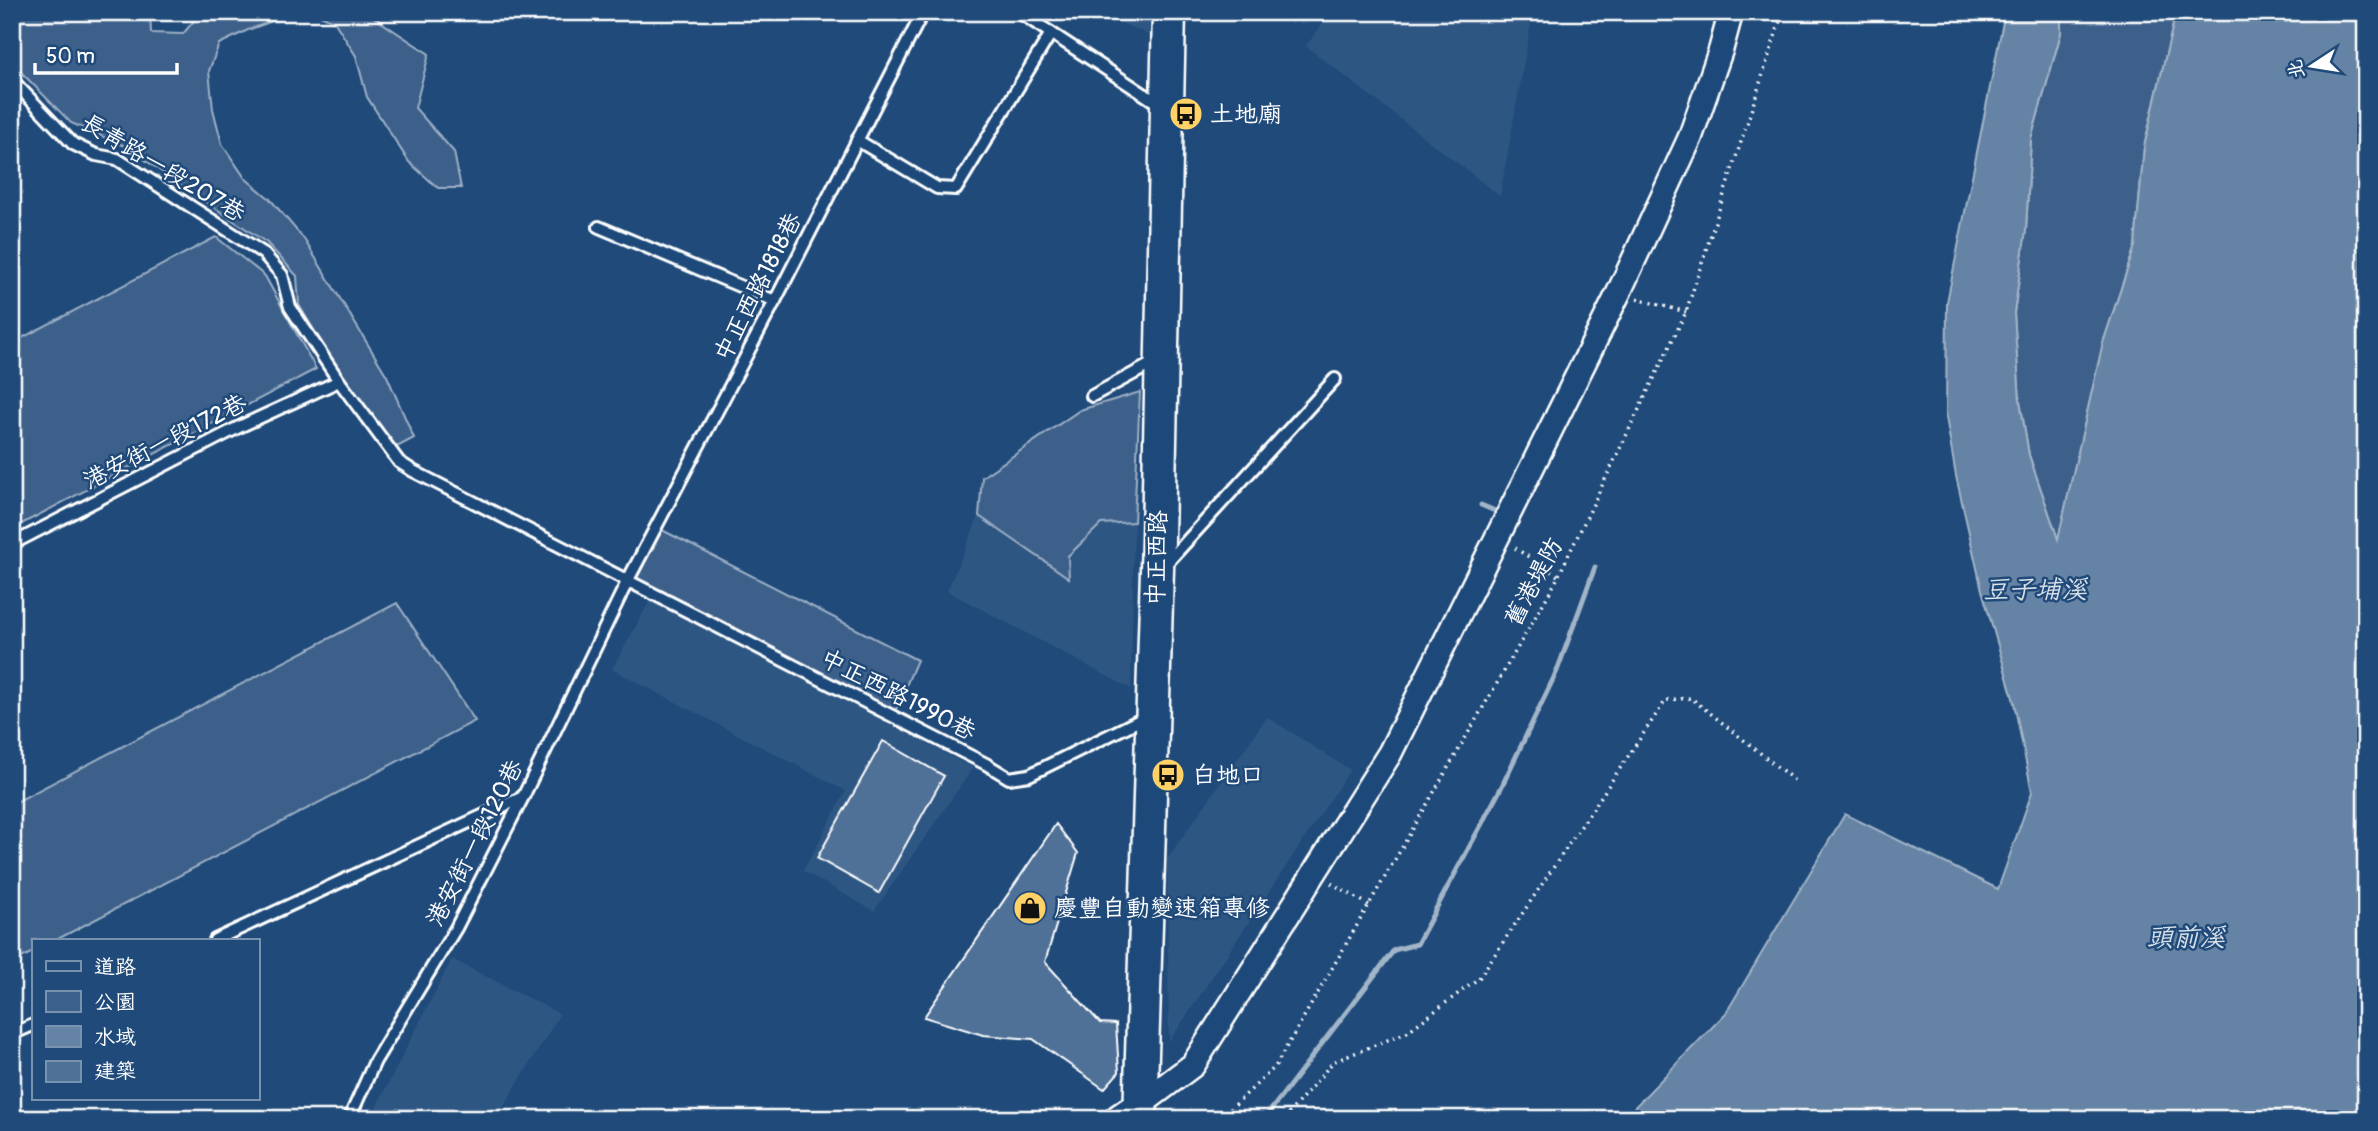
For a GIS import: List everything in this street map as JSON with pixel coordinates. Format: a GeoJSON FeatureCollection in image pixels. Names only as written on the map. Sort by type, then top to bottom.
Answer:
{"type":"FeatureCollection","features":[{"type":"Feature","properties":{"kind":"main road","name":"中正西路"},"geometry":{"type":"LineString","coordinates":[[1133,1114],[1156,575],[1169,12]]}},
{"type":"Feature","properties":{"kind":"street"},"geometry":{"type":"LineString","coordinates":[[1133,1114],[1193,1065],[1390,753],[1618,294],[1690,138],[1731,12]]}},
{"type":"Feature","properties":{"kind":"lane","name":"中正西路1818巷"},"geometry":{"type":"LineString","coordinates":[[628,580],[923,12]]}},
{"type":"Feature","properties":{"kind":"lane"},"geometry":{"type":"LineString","coordinates":[[1019,12],[1167,109]]}},
{"type":"Feature","properties":{"kind":"lane"},"geometry":{"type":"LineString","coordinates":[[857,140],[937,188],[956,189],[1051,33]]}},
{"type":"Feature","properties":{"kind":"lane","name":"長青路一段207巷"},"geometry":{"type":"LineString","coordinates":[[12,80],[74,144],[96,155],[117,159],[263,253],[282,275],[290,307],[399,462],[628,580]]}},
{"type":"Feature","properties":{"kind":"lane"},"geometry":{"type":"LineString","coordinates":[[599,227],[775,301]]}},
{"type":"Feature","properties":{"kind":"lane"},"geometry":{"type":"LineString","coordinates":[[1092,396],[1161,358]]}},
{"type":"Feature","properties":{"kind":"lane"},"geometry":{"type":"LineString","coordinates":[[1156,575],[1335,379]]}},
{"type":"Feature","properties":{"kind":"lane","name":"港安街一段172巷"},"geometry":{"type":"LineString","coordinates":[[12,544],[239,427],[339,380]]}},
{"type":"Feature","properties":{"kind":"lane","name":"中正西路1990巷"},"geometry":{"type":"LineString","coordinates":[[628,580],[1009,778],[1029,775],[1151,715]]}},
{"type":"Feature","properties":{"kind":"lane","name":"港安街一段120巷"},"geometry":{"type":"LineString","coordinates":[[349,1119],[375,1061],[456,929],[628,580]]}},
{"type":"Feature","properties":{"kind":"lane"},"geometry":{"type":"LineString","coordinates":[[217,939],[523,797]]}},
{"type":"Feature","properties":{"kind":"lane"},"geometry":{"type":"LineString","coordinates":[[12,1034],[32,1025]]}},
{"type":"Feature","properties":{"kind":"path","name":"舊港堤防"},"geometry":{"type":"LineString","coordinates":[[1220,1119],[1275,1067],[1559,576],[1686,312],[1783,12]]}},
{"type":"Feature","properties":{"kind":"path"},"geometry":{"type":"LineString","coordinates":[[1618,294],[1686,312]]}},
{"type":"Feature","properties":{"kind":"path"},"geometry":{"type":"LineString","coordinates":[[1498,537],[1559,576]]}},
{"type":"Feature","properties":{"kind":"path"},"geometry":{"type":"LineString","coordinates":[[1284,1119],[1333,1062],[1407,1032],[1479,978],[1666,700],[1691,698],[1794,780]]}},
{"type":"Feature","properties":{"kind":"path"},"geometry":{"type":"LineString","coordinates":[[1315,873],[1369,905]]}},
{"type":"Feature","properties":{"kind":"shaded area"},"geometry":{"type":"Polygon","coordinates":[[[1096,12],[1149,12],[1149,35],[1096,12]]]}},
{"type":"Feature","properties":{"kind":"shaded area"},"geometry":{"type":"Polygon","coordinates":[[[1331,12],[1533,12],[1500,196],[1306,46],[1331,12]]]}},
{"type":"Feature","properties":{"kind":"shaded area"},"geometry":{"type":"Polygon","coordinates":[[[979,516],[1069,577],[1068,556],[1101,524],[1134,522],[1131,689],[947,591],[979,516]]]}},
{"type":"Feature","properties":{"kind":"shaded area"},"geometry":{"type":"Polygon","coordinates":[[[651,599],[973,768],[874,911],[803,871],[846,791],[612,669],[651,599]]]}},
{"type":"Feature","properties":{"kind":"shaded area"},"geometry":{"type":"Polygon","coordinates":[[[1267,717],[1350,770],[1169,1042],[1167,859],[1267,717]]]}},
{"type":"Feature","properties":{"kind":"shaded area"},"geometry":{"type":"Polygon","coordinates":[[[452,959],[560,1014],[496,1119],[370,1119],[452,959]]]}},
{"type":"Feature","properties":{"kind":"green space"},"geometry":{"type":"Polygon","coordinates":[[[12,12],[150,12],[151,33],[183,34],[201,12],[297,12],[219,44],[209,71],[213,109],[222,144],[245,178],[270,199],[304,239],[387,376],[414,438],[397,447],[350,390],[299,305],[297,276],[267,243],[127,147],[71,123],[12,63],[12,12]]]}},
{"type":"Feature","properties":{"kind":"green space"},"geometry":{"type":"Polygon","coordinates":[[[314,12],[366,12],[429,54],[415,108],[454,152],[461,188],[438,188],[409,162],[367,97],[356,56],[334,21],[314,12]]]}},
{"type":"Feature","properties":{"kind":"green space"},"geometry":{"type":"Polygon","coordinates":[[[2061,12],[2176,12],[2144,147],[2135,246],[2103,343],[2058,540],[2029,455],[2020,401],[2014,313],[2026,230],[2031,139],[2061,33],[2061,12]]]}},
{"type":"Feature","properties":{"kind":"green space"},"geometry":{"type":"Polygon","coordinates":[[[216,237],[265,276],[316,369],[12,529],[12,343],[216,237]]]}},
{"type":"Feature","properties":{"kind":"green space"},"geometry":{"type":"Polygon","coordinates":[[[1140,392],[1134,522],[1101,524],[1068,556],[1069,578],[979,516],[982,477],[1080,410],[1140,392]]]}},
{"type":"Feature","properties":{"kind":"green space"},"geometry":{"type":"Polygon","coordinates":[[[662,530],[917,660],[894,714],[636,578],[662,530]]]}},
{"type":"Feature","properties":{"kind":"green space"},"geometry":{"type":"Polygon","coordinates":[[[397,603],[475,721],[58,939],[32,939],[32,953],[12,963],[12,804],[397,603]]]}},
{"type":"Feature","properties":{"kind":"water","name":"頭前溪"},"geometry":{"type":"Polygon","coordinates":[[[2005,12],[2061,12],[2061,33],[2031,139],[2026,230],[2014,313],[2020,401],[2029,455],[2058,539],[2103,343],[2135,246],[2144,147],[2176,12],[2366,12],[2366,1119],[1623,1119],[1726,1013],[1845,814],[1998,889],[2032,792],[2013,698],[1982,590],[1956,476],[1946,417],[1947,302],[2005,12]]]}},
{"type":"Feature","properties":{"kind":"building"},"geometry":{"type":"Polygon","coordinates":[[[883,741],[944,776],[879,893],[817,858],[883,741]]]}},
{"type":"Feature","properties":{"kind":"building","name":"慶豐自動變速箱專修"},"geometry":{"type":"Polygon","coordinates":[[[1056,824],[1078,853],[1045,962],[1100,1023],[1116,1024],[1119,1072],[1104,1089],[1033,1039],[983,1035],[924,1017],[1056,824]]]}},
{"type":"Feature","properties":{"kind":"waterway"},"geometry":{"type":"LineString","coordinates":[[1481,505],[1495,511]]}},
{"type":"Feature","properties":{"kind":"waterway"},"geometry":{"type":"LineString","coordinates":[[1264,1119],[1394,950],[1417,944],[1500,790],[1557,671],[1595,567]]}},
{"type":"Feature","properties":{"kind":"place","name":"土地廟"},"geometry":{"type":"Point","coordinates":[1186,114]}},
{"type":"Feature","properties":{"kind":"place","name":"白地口"},"geometry":{"type":"Point","coordinates":[1168,775]}},
{"type":"Feature","properties":{"kind":"place","name":"慶豐自動變速箱專修"},"geometry":{"type":"Point","coordinates":[1030,908]}},
{"type":"Feature","properties":{"kind":"water label","name":"豆子埔溪"},"geometry":{"type":"Point","coordinates":[2035,590]}}]}
